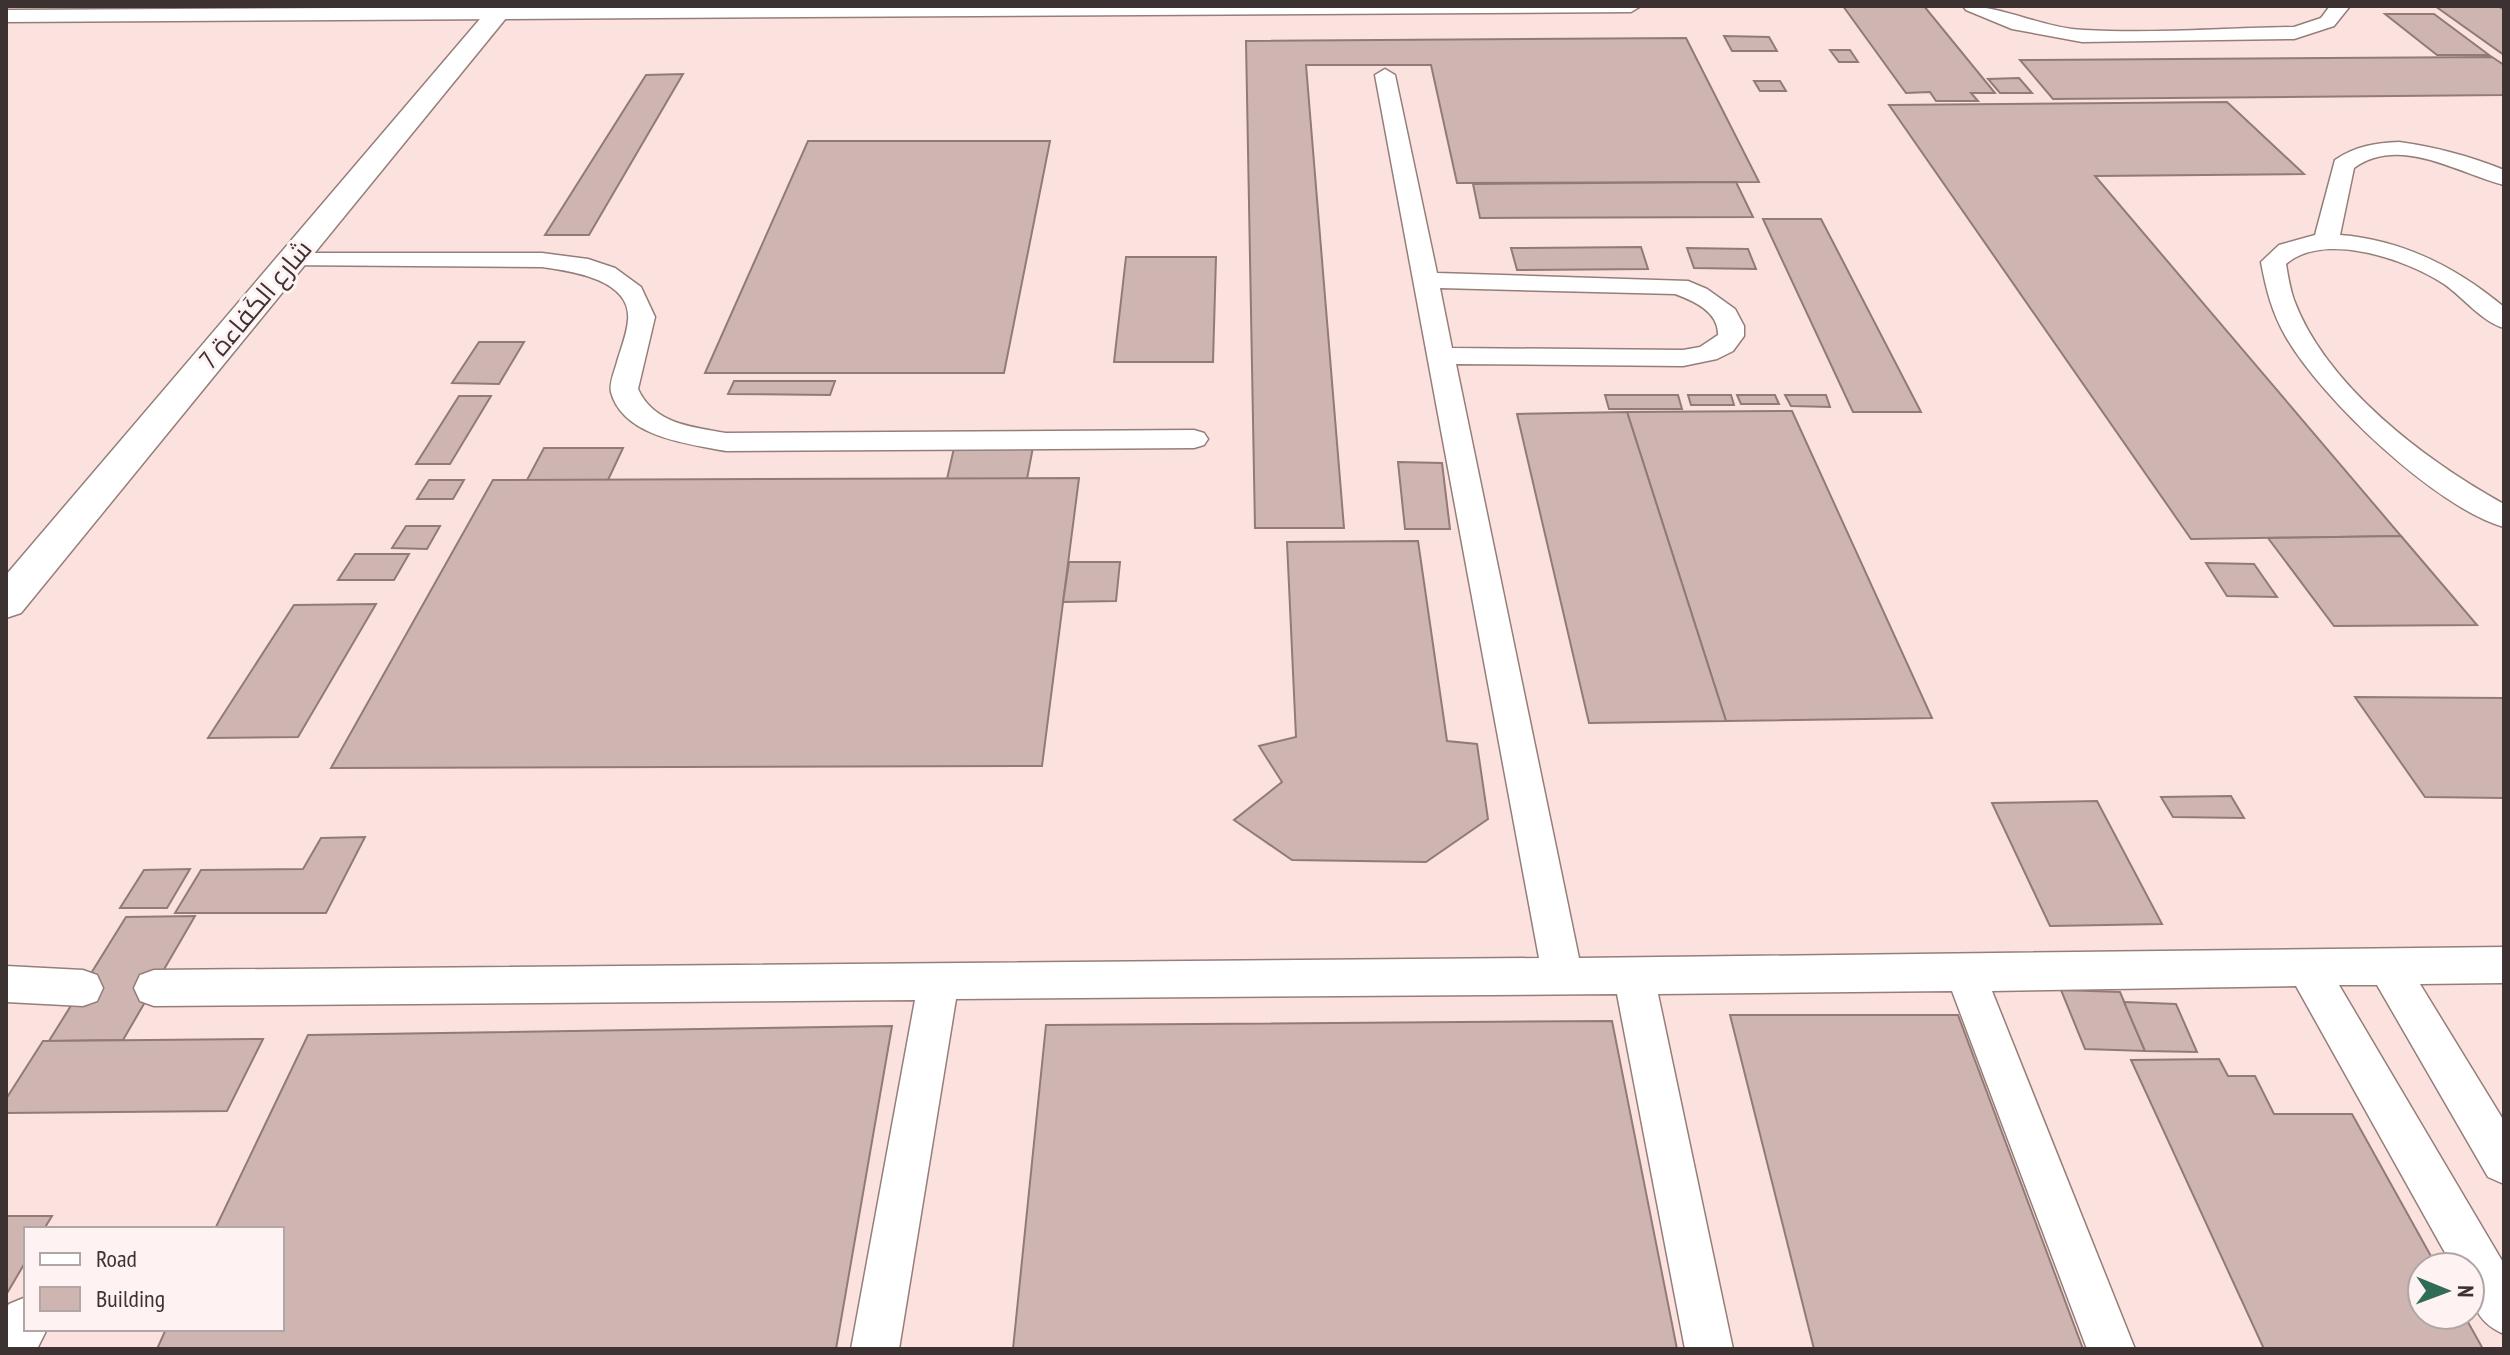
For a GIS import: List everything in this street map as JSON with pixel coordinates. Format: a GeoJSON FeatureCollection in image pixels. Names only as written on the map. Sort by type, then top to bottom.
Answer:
{"type":"FeatureCollection","features":[{"type":"Feature","properties":{"kind":"street","name":"شارع الكَفاءة 7"},"geometry":{"type":"LineString","coordinates":[[6,603],[500,10]]}},
{"type":"Feature","properties":{"kind":"lane"},"geometry":{"type":"LineString","coordinates":[[6,16],[500,10],[1631,6]]}},
{"type":"Feature","properties":{"kind":"lane"},"geometry":{"type":"LineString","coordinates":[[1973,6],[2019,25],[2082,36],[2294,33],[2325,24],[2334,18],[2340,6]]}},
{"type":"Feature","properties":{"kind":"lane"},"geometry":{"type":"LineString","coordinates":[[1385,75],[1563,977]]}},
{"type":"Feature","properties":{"kind":"lane"},"geometry":{"type":"LineString","coordinates":[[2326,242],[2343,165],[2351,156],[2393,149],[2421,152],[2451,158],[2504,178]]}},
{"type":"Feature","properties":{"kind":"lane"},"geometry":{"type":"LineString","coordinates":[[2504,320],[2437,269],[2382,249],[2326,242],[2283,249],[2273,262],[2279,297],[2300,340],[2323,371],[2385,433],[2456,489],[2504,517]]}},
{"type":"Feature","properties":{"kind":"lane"},"geometry":{"type":"LineString","coordinates":[[292,260],[542,260],[588,266],[606,273],[632,292],[642,317],[624,389],[630,402],[654,424],[699,439],[726,442],[1194,439]]}},
{"type":"Feature","properties":{"kind":"lane"},"geometry":{"type":"LineString","coordinates":[[1426,280],[1679,286],[1717,303],[1728,314],[1732,327],[1729,339],[1719,350],[1683,358],[1441,356]]}},
{"type":"Feature","properties":{"kind":"lane"},"geometry":{"type":"LineString","coordinates":[[154,988],[1563,977],[2504,965]]}},
{"type":"Feature","properties":{"kind":"lane"},"geometry":{"type":"LineString","coordinates":[[2388,967],[2504,1162]]}},
{"type":"Feature","properties":{"kind":"lane"},"geometry":{"type":"LineString","coordinates":[[2307,968],[2504,1310]]}},
{"type":"Feature","properties":{"kind":"lane"},"geometry":{"type":"LineString","coordinates":[[1965,973],[2111,1349]]}},
{"type":"Feature","properties":{"kind":"lane"},"geometry":{"type":"LineString","coordinates":[[1634,976],[1709,1349]]}},
{"type":"Feature","properties":{"kind":"lane"},"geometry":{"type":"LineString","coordinates":[[875,1349],[939,981]]}},
{"type":"Feature","properties":{"kind":"lane"},"geometry":{"type":"LineString","coordinates":[[6,984],[83,988]]}},
{"type":"Feature","properties":{"kind":"lane"},"geometry":{"type":"LineString","coordinates":[[10,1349],[24,1324]]}},
{"type":"Feature","properties":{"kind":"building"},"geometry":{"type":"Polygon","coordinates":[[[1843,6],[1924,6],[1995,93],[1971,93],[1978,101],[1936,101],[1930,92],[1906,93],[1843,6]]]}},
{"type":"Feature","properties":{"kind":"building"},"geometry":{"type":"Polygon","coordinates":[[[2435,6],[2498,6],[2504,10],[2504,55],[2435,6]]]}},
{"type":"Feature","properties":{"kind":"building"},"geometry":{"type":"Polygon","coordinates":[[[2385,14],[2434,14],[2489,55],[2437,55],[2385,14]]]}},
{"type":"Feature","properties":{"kind":"building"},"geometry":{"type":"Polygon","coordinates":[[[1724,36],[1769,37],[1777,51],[1732,51],[1724,36]]]}},
{"type":"Feature","properties":{"kind":"building"},"geometry":{"type":"Polygon","coordinates":[[[1686,38],[1759,182],[1457,183],[1431,65],[1306,65],[1344,528],[1255,528],[1246,41],[1686,38]]]}},
{"type":"Feature","properties":{"kind":"building"},"geometry":{"type":"Polygon","coordinates":[[[1830,50],[1850,50],[1858,62],[1839,62],[1830,50]]]}},
{"type":"Feature","properties":{"kind":"building"},"geometry":{"type":"Polygon","coordinates":[[[2492,57],[2504,65],[2504,95],[2053,99],[2020,60],[2492,57]]]}},
{"type":"Feature","properties":{"kind":"building"},"geometry":{"type":"Polygon","coordinates":[[[683,74],[589,235],[545,235],[646,75],[683,74]]]}},
{"type":"Feature","properties":{"kind":"building"},"geometry":{"type":"Polygon","coordinates":[[[2019,78],[2032,93],[2000,93],[1988,79],[2019,78]]]}},
{"type":"Feature","properties":{"kind":"building"},"geometry":{"type":"Polygon","coordinates":[[[1754,81],[1780,81],[1786,91],[1760,91],[1754,81]]]}},
{"type":"Feature","properties":{"kind":"building"},"geometry":{"type":"Polygon","coordinates":[[[2227,102],[2304,174],[2095,176],[2401,536],[2191,539],[1889,105],[2227,102]]]}},
{"type":"Feature","properties":{"kind":"building"},"geometry":{"type":"Polygon","coordinates":[[[808,141],[1050,141],[1004,373],[705,373],[808,141]]]}},
{"type":"Feature","properties":{"kind":"building"},"geometry":{"type":"Polygon","coordinates":[[[1736,182],[1753,217],[1480,218],[1473,184],[1736,182]]]}},
{"type":"Feature","properties":{"kind":"building"},"geometry":{"type":"Polygon","coordinates":[[[1763,219],[1821,219],[1921,412],[1853,412],[1763,219]]]}},
{"type":"Feature","properties":{"kind":"building"},"geometry":{"type":"Polygon","coordinates":[[[1641,247],[1648,269],[1517,270],[1511,248],[1641,247]]]}},
{"type":"Feature","properties":{"kind":"building"},"geometry":{"type":"Polygon","coordinates":[[[1687,248],[1748,249],[1756,269],[1694,268],[1687,248]]]}},
{"type":"Feature","properties":{"kind":"building"},"geometry":{"type":"Polygon","coordinates":[[[1126,257],[1216,257],[1213,362],[1114,362],[1126,257]]]}},
{"type":"Feature","properties":{"kind":"building"},"geometry":{"type":"Polygon","coordinates":[[[479,342],[524,342],[499,384],[452,383],[479,342]]]}},
{"type":"Feature","properties":{"kind":"building"},"geometry":{"type":"Polygon","coordinates":[[[734,381],[835,381],[830,395],[728,394],[734,381]]]}},
{"type":"Feature","properties":{"kind":"building"},"geometry":{"type":"Polygon","coordinates":[[[1605,395],[1678,395],[1682,409],[1609,409],[1605,395]]]}},
{"type":"Feature","properties":{"kind":"building"},"geometry":{"type":"Polygon","coordinates":[[[1688,395],[1731,395],[1734,405],[1691,405],[1688,395]]]}},
{"type":"Feature","properties":{"kind":"building"},"geometry":{"type":"Polygon","coordinates":[[[1737,395],[1775,395],[1779,404],[1741,404],[1737,395]]]}},
{"type":"Feature","properties":{"kind":"building"},"geometry":{"type":"Polygon","coordinates":[[[1785,395],[1826,395],[1830,407],[1791,406],[1785,395]]]}},
{"type":"Feature","properties":{"kind":"building"},"geometry":{"type":"Polygon","coordinates":[[[459,396],[491,396],[450,464],[416,464],[459,396]]]}},
{"type":"Feature","properties":{"kind":"building"},"geometry":{"type":"Polygon","coordinates":[[[1792,411],[1932,718],[1726,721],[1627,412],[1792,411]]]}},
{"type":"Feature","properties":{"kind":"building"},"geometry":{"type":"Polygon","coordinates":[[[1627,412],[1726,721],[1589,723],[1517,414],[1627,412]]]}},
{"type":"Feature","properties":{"kind":"building"},"geometry":{"type":"Polygon","coordinates":[[[1033,447],[1027,479],[947,479],[954,448],[1033,447]]]}},
{"type":"Feature","properties":{"kind":"building"},"geometry":{"type":"Polygon","coordinates":[[[544,448],[623,448],[608,480],[527,480],[544,448]]]}},
{"type":"Feature","properties":{"kind":"building"},"geometry":{"type":"Polygon","coordinates":[[[1398,462],[1442,463],[1450,529],[1405,529],[1398,462]]]}},
{"type":"Feature","properties":{"kind":"building"},"geometry":{"type":"Polygon","coordinates":[[[1079,478],[1042,766],[331,768],[493,480],[1079,478]]]}},
{"type":"Feature","properties":{"kind":"building"},"geometry":{"type":"Polygon","coordinates":[[[429,480],[464,480],[453,499],[417,499],[429,480]]]}},
{"type":"Feature","properties":{"kind":"building"},"geometry":{"type":"Polygon","coordinates":[[[406,526],[440,526],[427,549],[392,548],[406,526]]]}},
{"type":"Feature","properties":{"kind":"building"},"geometry":{"type":"Polygon","coordinates":[[[2401,536],[2477,625],[2334,626],[2268,538],[2401,536]]]}},
{"type":"Feature","properties":{"kind":"building"},"geometry":{"type":"Polygon","coordinates":[[[1418,541],[1447,741],[1477,744],[1488,819],[1426,862],[1292,860],[1234,820],[1282,782],[1259,746],[1296,737],[1287,542],[1418,541]]]}},
{"type":"Feature","properties":{"kind":"building"},"geometry":{"type":"Polygon","coordinates":[[[355,554],[409,554],[394,580],[338,580],[355,554]]]}},
{"type":"Feature","properties":{"kind":"building"},"geometry":{"type":"Polygon","coordinates":[[[1069,562],[1120,562],[1116,601],[1063,602],[1069,562]]]}},
{"type":"Feature","properties":{"kind":"building"},"geometry":{"type":"Polygon","coordinates":[[[2206,563],[2254,564],[2277,597],[2227,596],[2206,563]]]}},
{"type":"Feature","properties":{"kind":"building"},"geometry":{"type":"Polygon","coordinates":[[[376,604],[298,737],[208,738],[294,605],[376,604]]]}},
{"type":"Feature","properties":{"kind":"building"},"geometry":{"type":"Polygon","coordinates":[[[2355,697],[2504,698],[2504,798],[2425,797],[2355,697]]]}},
{"type":"Feature","properties":{"kind":"building"},"geometry":{"type":"Polygon","coordinates":[[[2231,796],[2244,818],[2173,817],[2161,797],[2231,796]]]}},
{"type":"Feature","properties":{"kind":"building"},"geometry":{"type":"Polygon","coordinates":[[[2097,801],[2162,924],[2050,926],[1992,803],[2097,801]]]}},
{"type":"Feature","properties":{"kind":"building"},"geometry":{"type":"Polygon","coordinates":[[[365,837],[326,913],[175,913],[201,870],[303,869],[321,838],[365,837]]]}},
{"type":"Feature","properties":{"kind":"building"},"geometry":{"type":"Polygon","coordinates":[[[190,869],[167,908],[120,908],[144,870],[190,869]]]}},
{"type":"Feature","properties":{"kind":"building"},"geometry":{"type":"Polygon","coordinates":[[[195,916],[123,1040],[49,1041],[126,917],[195,916]]]}},
{"type":"Feature","properties":{"kind":"building"},"geometry":{"type":"Polygon","coordinates":[[[2061,990],[2120,992],[2145,1051],[2085,1049],[2061,990]]]}},
{"type":"Feature","properties":{"kind":"building"},"geometry":{"type":"Polygon","coordinates":[[[2124,1002],[2176,1004],[2197,1052],[2145,1051],[2124,1002]]]}},
{"type":"Feature","properties":{"kind":"building"},"geometry":{"type":"Polygon","coordinates":[[[1730,1015],[1958,1015],[2083,1349],[1814,1349],[1730,1015]]]}},
{"type":"Feature","properties":{"kind":"building"},"geometry":{"type":"Polygon","coordinates":[[[1612,1021],[1677,1349],[1013,1349],[1046,1025],[1612,1021]]]}},
{"type":"Feature","properties":{"kind":"building"},"geometry":{"type":"Polygon","coordinates":[[[892,1026],[836,1349],[157,1349],[165,1331],[284,1331],[284,1227],[216,1227],[308,1035],[892,1026]]]}},
{"type":"Feature","properties":{"kind":"building"},"geometry":{"type":"Polygon","coordinates":[[[263,1039],[227,1111],[6,1113],[6,1099],[43,1041],[263,1039]]]}},
{"type":"Feature","properties":{"kind":"building"},"geometry":{"type":"Polygon","coordinates":[[[2219,1059],[2228,1076],[2255,1076],[2274,1114],[2352,1114],[2428,1251],[2406,1251],[2406,1331],[2473,1331],[2483,1349],[2264,1349],[2131,1060],[2219,1059]]]}},
{"type":"Feature","properties":{"kind":"building"},"geometry":{"type":"Polygon","coordinates":[[[6,1216],[52,1216],[45,1227],[24,1227],[24,1264],[6,1295],[6,1216]]]}}]}
